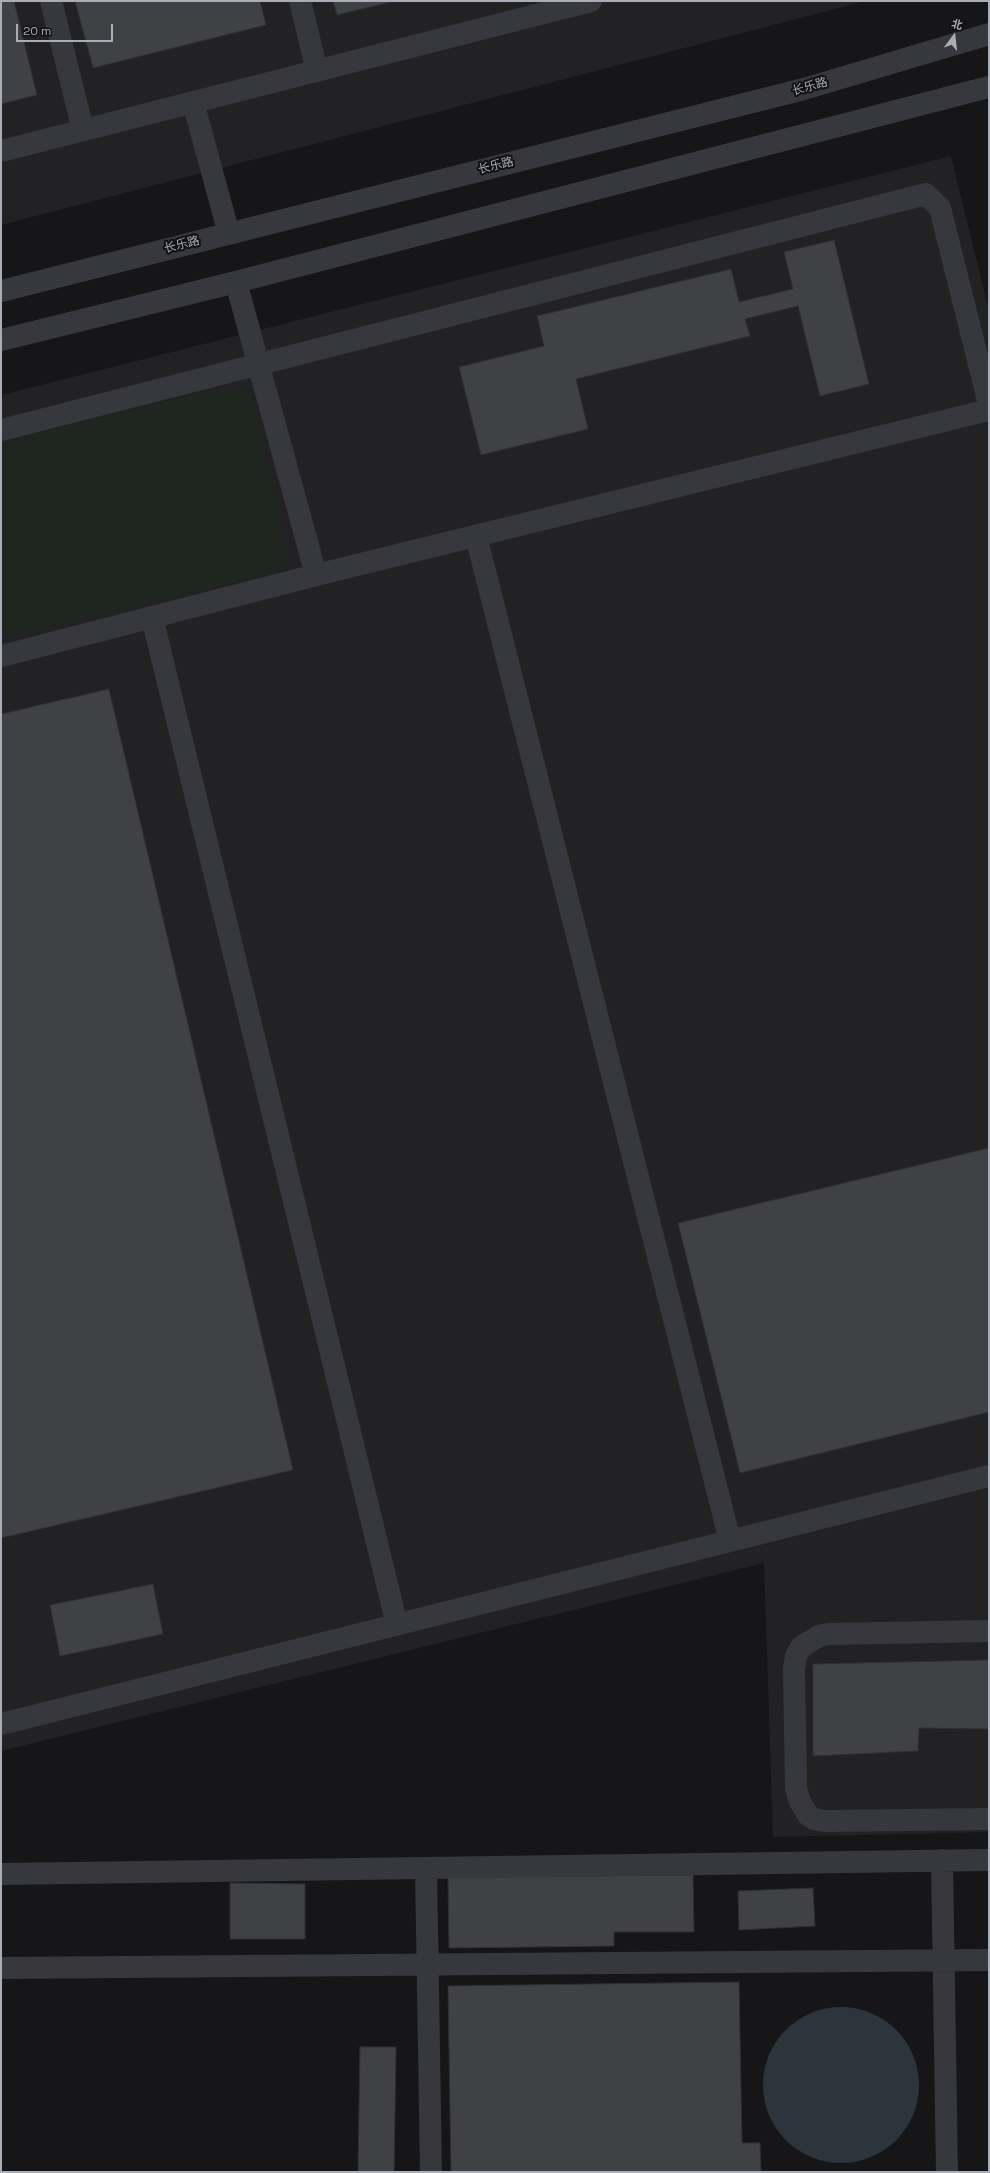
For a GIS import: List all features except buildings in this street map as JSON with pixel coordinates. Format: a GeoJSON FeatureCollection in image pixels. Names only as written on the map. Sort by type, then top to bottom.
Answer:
{"type":"FeatureCollection","features":[{"type":"Feature","properties":{"kind":"street"},"geometry":{"type":"LineString","coordinates":[[51,1],[83,130]]}},
{"type":"Feature","properties":{"kind":"street"},"geometry":{"type":"LineString","coordinates":[[300,1],[317,71]]}},
{"type":"Feature","properties":{"kind":"street"},"geometry":{"type":"LineString","coordinates":[[1,151],[591,1]]}},
{"type":"Feature","properties":{"kind":"street","name":"长乐路"},"geometry":{"type":"LineString","coordinates":[[1,291],[797,91],[989,34]]}},
{"type":"Feature","properties":{"kind":"street"},"geometry":{"type":"LineString","coordinates":[[1,340],[236,282],[989,87]]}},
{"type":"Feature","properties":{"kind":"street"},"geometry":{"type":"LineString","coordinates":[[193,102],[229,234]]}},
{"type":"Feature","properties":{"kind":"street"},"geometry":{"type":"LineString","coordinates":[[1,430],[926,194],[940,208],[989,404]]}},
{"type":"Feature","properties":{"kind":"street"},"geometry":{"type":"LineString","coordinates":[[236,282],[316,575]]}},
{"type":"Feature","properties":{"kind":"street"},"geometry":{"type":"LineString","coordinates":[[1,656],[316,575],[989,410]]}},
{"type":"Feature","properties":{"kind":"street"},"geometry":{"type":"LineString","coordinates":[[476,536],[730,1540]]}},
{"type":"Feature","properties":{"kind":"street"},"geometry":{"type":"LineString","coordinates":[[152,617],[397,1625]]}},
{"type":"Feature","properties":{"kind":"street"},"geometry":{"type":"LineString","coordinates":[[1,1724],[989,1476]]}},
{"type":"Feature","properties":{"kind":"street"},"geometry":{"type":"LineString","coordinates":[[989,1631],[828,1634],[819,1636],[802,1647],[796,1656],[794,1669],[796,1788],[800,1802],[808,1815],[825,1821],[989,1819]]}},
{"type":"Feature","properties":{"kind":"street"},"geometry":{"type":"LineString","coordinates":[[942,1860],[948,2172]]}},
{"type":"Feature","properties":{"kind":"street"},"geometry":{"type":"LineString","coordinates":[[1,1874],[989,1860]]}},
{"type":"Feature","properties":{"kind":"street"},"geometry":{"type":"LineString","coordinates":[[426,1868],[430,2172]]}},
{"type":"Feature","properties":{"kind":"street"},"geometry":{"type":"LineString","coordinates":[[1,1968],[989,1960]]}},
{"type":"Feature","properties":{"kind":"shaded area"},"geometry":{"type":"Polygon","coordinates":[[[1,1],[866,1],[1,225],[1,1]]]}},
{"type":"Feature","properties":{"kind":"shaded area"},"geometry":{"type":"Polygon","coordinates":[[[951,156],[989,311],[989,1832],[773,1837],[764,1563],[1,1751],[1,395],[951,156]]]}},
{"type":"Feature","properties":{"kind":"shaded area"},"geometry":{"type":"Polygon","coordinates":[[[225,387],[249,392],[282,525],[286,548],[279,564],[265,575],[1,637],[1,442],[225,387]]]}},
{"type":"Feature","properties":{"kind":"shaded area"},"geometry":{"type":"Polygon","coordinates":[[[833,2007],[849,2007],[864,2010],[878,2016],[896,2030],[910,2048],[916,2062],[919,2085],[916,2108],[910,2122],[896,2140],[878,2154],[864,2160],[849,2163],[833,2163],[818,2160],[804,2154],[786,2140],[776,2128],[766,2108],[763,2093],[763,2077],[766,2062],[772,2048],[786,2030],[798,2020],[818,2010],[833,2007]]]}}]}
